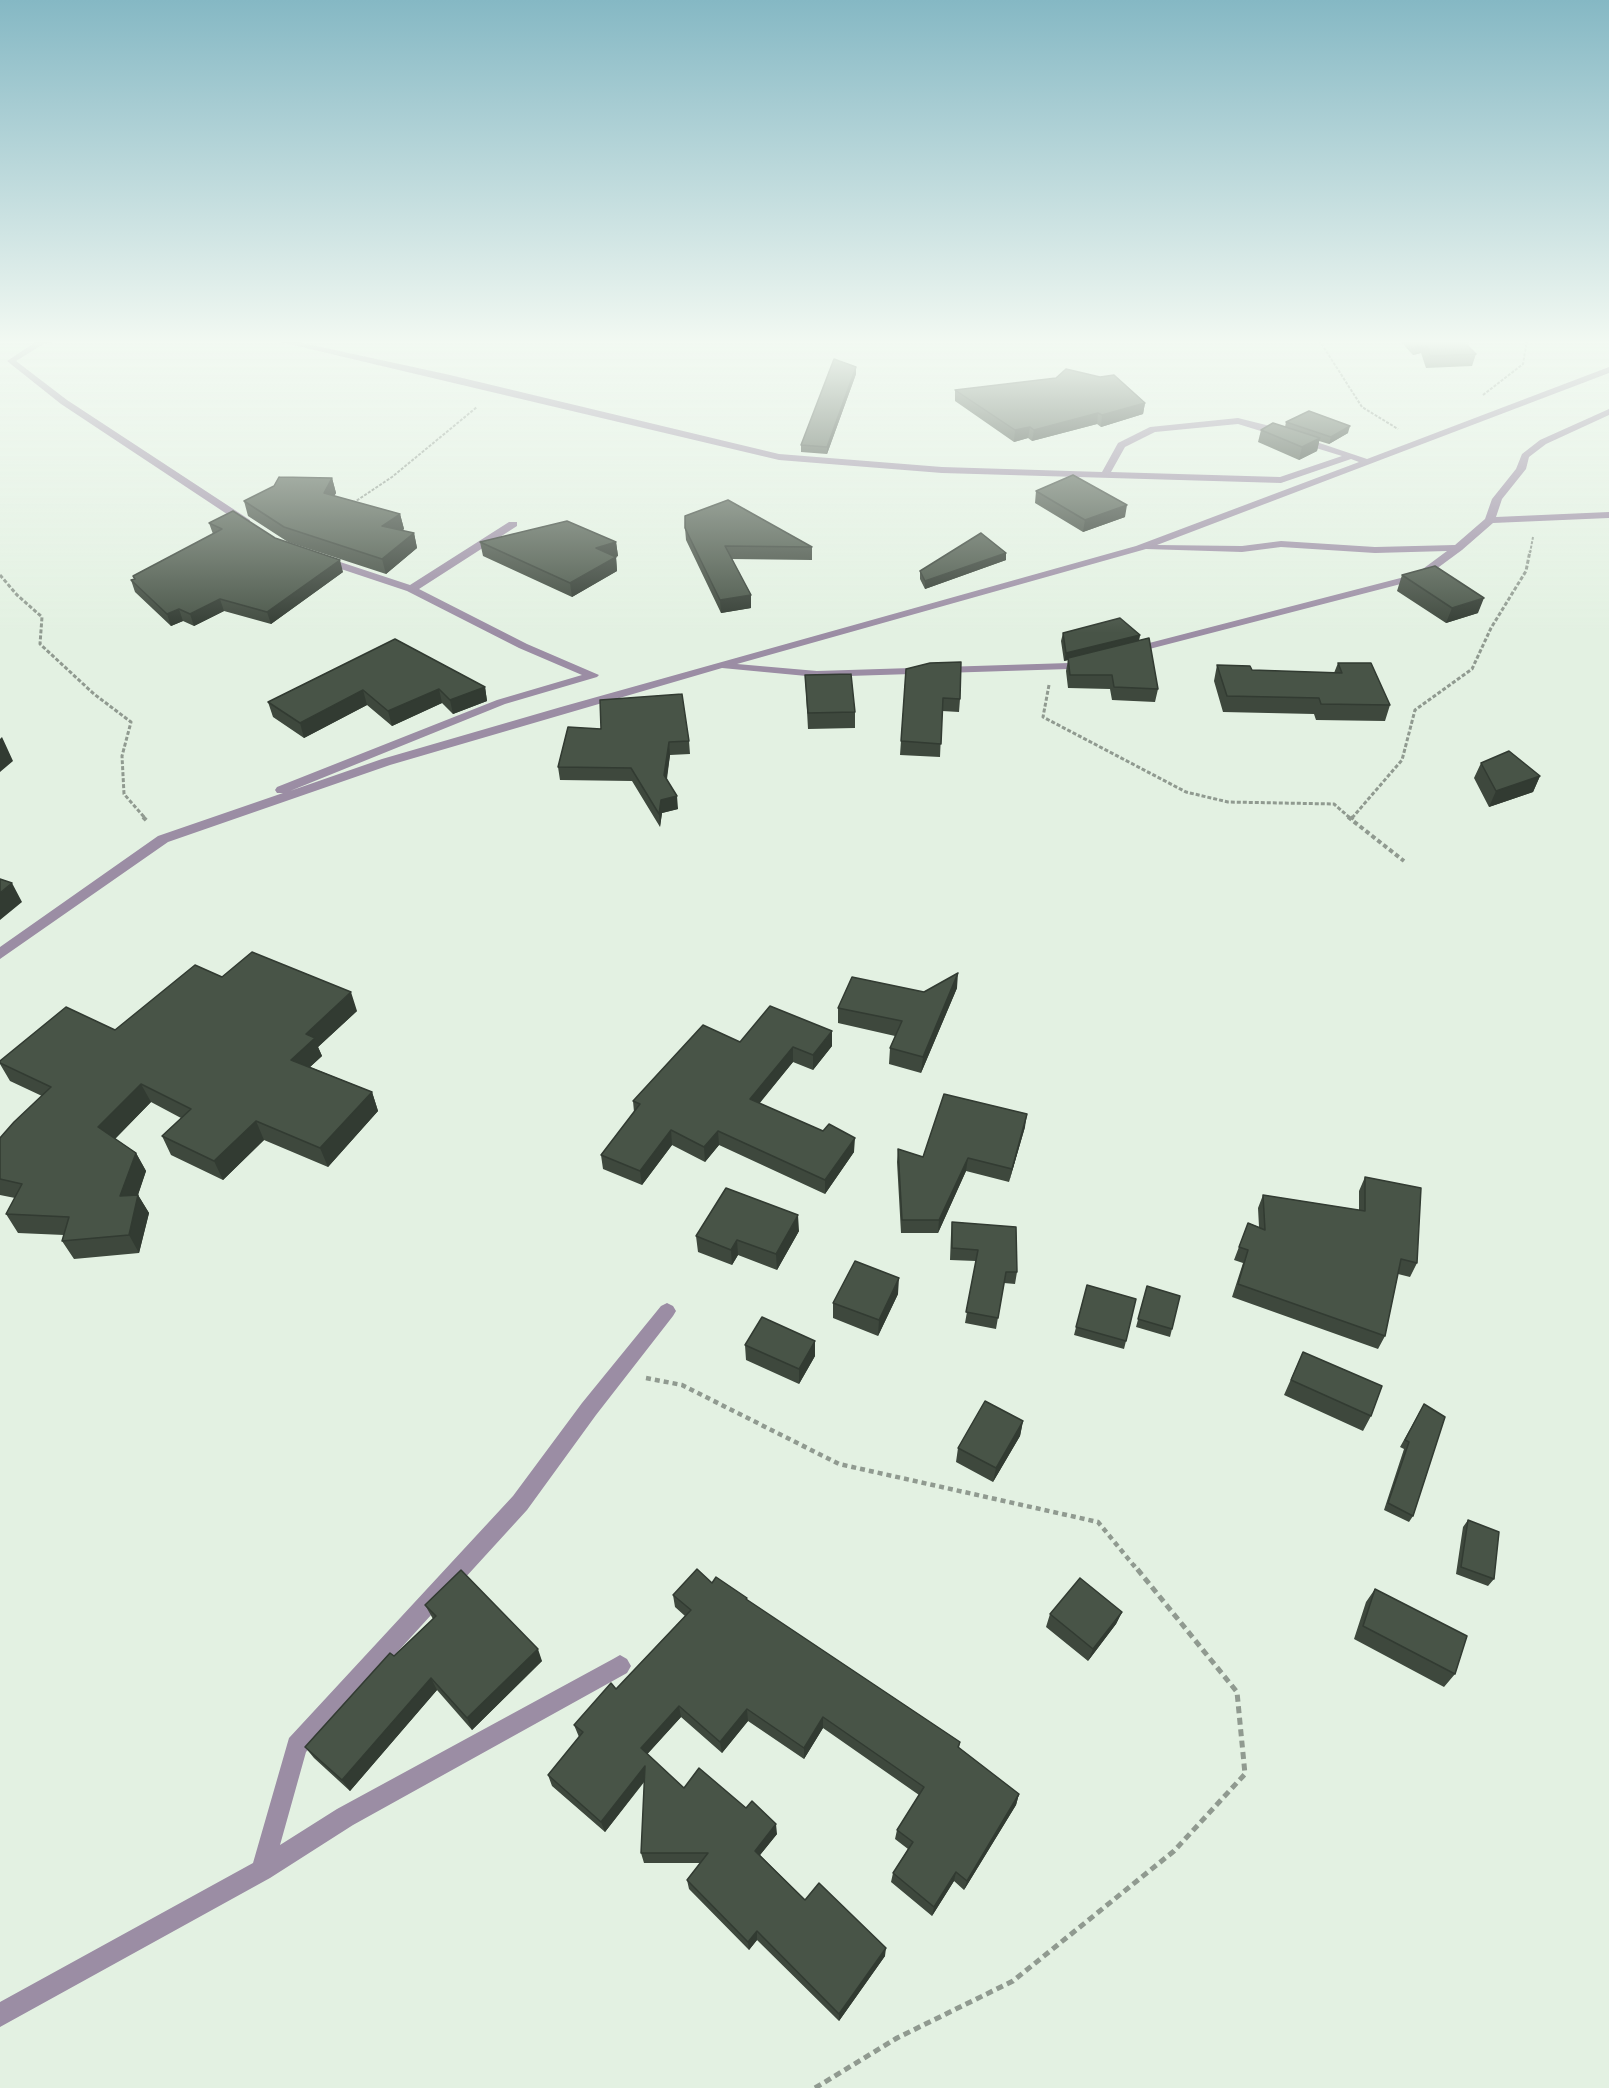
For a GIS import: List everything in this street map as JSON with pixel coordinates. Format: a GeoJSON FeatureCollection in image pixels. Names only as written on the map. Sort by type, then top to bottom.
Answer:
{"type":"FeatureCollection","features":[{"type":"Feature","properties":{"kind":"street"},"geometry":{"type":"LineString","coordinates":[[118,437],[255,527]]}},
{"type":"Feature","properties":{"kind":"street"},"geometry":{"type":"LineString","coordinates":[[698,437],[779,457],[942,470],[1281,480],[1351,456]]}},
{"type":"Feature","properties":{"kind":"street"},"geometry":{"type":"LineString","coordinates":[[1105,475],[1121,445],[1136,437]]}},
{"type":"Feature","properties":{"kind":"street"},"geometry":{"type":"LineString","coordinates":[[1295,437],[1368,462]]}},
{"type":"Feature","properties":{"kind":"street"},"geometry":{"type":"LineString","coordinates":[[0,954],[164,839],[386,762],[715,666],[1140,548],[1432,437]]}},
{"type":"Feature","properties":{"kind":"street"},"geometry":{"type":"LineString","coordinates":[[1115,654],[1420,576],[1458,548],[1490,520],[1497,499],[1521,469],[1525,456],[1553,437]]}},
{"type":"Feature","properties":{"kind":"street"},"geometry":{"type":"LineString","coordinates":[[1490,520],[1609,515]]}},
{"type":"Feature","properties":{"kind":"street"},"geometry":{"type":"LineString","coordinates":[[411,589],[513,524]]}},
{"type":"Feature","properties":{"kind":"street"},"geometry":{"type":"LineString","coordinates":[[1140,548],[1242,549],[1281,544],[1375,550],[1458,548]]}},
{"type":"Feature","properties":{"kind":"street"},"geometry":{"type":"LineString","coordinates":[[236,815],[293,784],[501,702],[593,675],[523,646],[411,589],[315,557]]}},
{"type":"Feature","properties":{"kind":"street"},"geometry":{"type":"LineString","coordinates":[[715,666],[817,674],[1053,667],[1070,666],[1092,660]]}},
{"type":"Feature","properties":{"kind":"street"},"geometry":{"type":"LineString","coordinates":[[262,1870],[297,1746],[520,1503],[618,1372],[667,1311]]}},
{"type":"Feature","properties":{"kind":"street"},"geometry":{"type":"LineString","coordinates":[[0,2015],[262,1870],[345,1817],[620,1666]]}},
{"type":"Feature","properties":{"kind":"path"},"geometry":{"type":"LineString","coordinates":[[349,505],[392,477],[439,437]]}},
{"type":"Feature","properties":{"kind":"path"},"geometry":{"type":"LineString","coordinates":[[1368,462],[1393,437]]}},
{"type":"Feature","properties":{"kind":"path"},"geometry":{"type":"LineString","coordinates":[[1351,819],[1402,760],[1415,710],[1472,669],[1491,628],[1526,571],[1537,518]]}},
{"type":"Feature","properties":{"kind":"path"},"geometry":{"type":"LineString","coordinates":[[0,575],[17,596],[42,616],[40,644],[94,694],[131,722],[122,756],[124,794],[164,839]]}},
{"type":"Feature","properties":{"kind":"path"},"geometry":{"type":"LineString","coordinates":[[1053,667],[1042,717],[1186,792],[1228,802],[1334,804],[1404,861]]}},
{"type":"Feature","properties":{"kind":"path"},"geometry":{"type":"LineString","coordinates":[[618,1372],[682,1386],[838,1464],[1098,1522],[1237,1692],[1245,1774],[1174,1851],[1013,1981],[897,2038],[815,2088]]}},
{"type":"Feature","properties":{"kind":"building"},"geometry":{"type":"Polygon","coordinates":[[[804,437],[830,437],[827,447],[801,445],[804,437]]]}},
{"type":"Feature","properties":{"kind":"building"},"geometry":{"type":"Polygon","coordinates":[[[1279,437],[1320,438],[1302,447],[1279,437]]]}},
{"type":"Feature","properties":{"kind":"building"},"geometry":{"type":"Polygon","coordinates":[[[1073,475],[1127,505],[1085,520],[1036,491],[1073,475]]]}},
{"type":"Feature","properties":{"kind":"building"},"geometry":{"type":"Polygon","coordinates":[[[279,477],[332,478],[324,493],[400,514],[382,526],[414,533],[382,559],[284,527],[244,501],[274,486],[279,477]]]}},
{"type":"Feature","properties":{"kind":"building"},"geometry":{"type":"Polygon","coordinates":[[[728,500],[812,547],[725,546],[751,595],[720,600],[685,528],[685,516],[728,500]]]}},
{"type":"Feature","properties":{"kind":"building"},"geometry":{"type":"Polygon","coordinates":[[[233,511],[275,538],[340,560],[267,612],[220,599],[190,614],[179,609],[167,614],[131,580],[135,579],[133,576],[222,529],[209,523],[233,511]]]}},
{"type":"Feature","properties":{"kind":"building"},"geometry":{"type":"Polygon","coordinates":[[[567,521],[616,542],[596,548],[616,557],[570,583],[480,542],[567,521]]]}},
{"type":"Feature","properties":{"kind":"building"},"geometry":{"type":"Polygon","coordinates":[[[981,533],[1006,553],[925,581],[920,571],[981,533]]]}},
{"type":"Feature","properties":{"kind":"building"},"geometry":{"type":"Polygon","coordinates":[[[1435,566],[1484,598],[1452,608],[1402,575],[1435,566]]]}},
{"type":"Feature","properties":{"kind":"building"},"geometry":{"type":"Polygon","coordinates":[[[1120,618],[1140,635],[1066,653],[1063,633],[1120,618]]]}},
{"type":"Feature","properties":{"kind":"building"},"geometry":{"type":"Polygon","coordinates":[[[1149,638],[1158,689],[1114,687],[1112,675],[1070,675],[1068,658],[1149,638]]]}},
{"type":"Feature","properties":{"kind":"building"},"geometry":{"type":"Polygon","coordinates":[[[395,639],[485,687],[450,700],[439,689],[388,711],[363,690],[300,723],[268,702],[395,639]]]}},
{"type":"Feature","properties":{"kind":"building"},"geometry":{"type":"Polygon","coordinates":[[[961,662],[960,699],[943,698],[941,744],[901,741],[906,669],[930,663],[961,662]]]}},
{"type":"Feature","properties":{"kind":"building"},"geometry":{"type":"Polygon","coordinates":[[[1338,663],[1371,663],[1390,705],[1321,704],[1319,698],[1227,696],[1217,665],[1250,666],[1252,670],[1342,673],[1338,663]]]}},
{"type":"Feature","properties":{"kind":"building"},"geometry":{"type":"Polygon","coordinates":[[[851,674],[855,712],[808,713],[805,675],[851,674]]]}},
{"type":"Feature","properties":{"kind":"building"},"geometry":{"type":"Polygon","coordinates":[[[682,694],[689,741],[669,742],[664,775],[677,796],[661,800],[659,814],[631,768],[558,767],[568,727],[601,729],[600,700],[682,694]]]}},
{"type":"Feature","properties":{"kind":"building"},"geometry":{"type":"Polygon","coordinates":[[[1509,751],[1540,776],[1496,791],[1481,763],[1509,751]]]}},
{"type":"Feature","properties":{"kind":"building"},"geometry":{"type":"Polygon","coordinates":[[[0,879],[12,883],[0,893],[0,879]]]}},
{"type":"Feature","properties":{"kind":"building"},"geometry":{"type":"Polygon","coordinates":[[[252,952],[351,992],[306,1034],[315,1038],[291,1060],[372,1092],[320,1148],[256,1121],[214,1161],[162,1136],[191,1109],[141,1084],[98,1127],[136,1153],[120,1196],[138,1195],[129,1235],[62,1241],[69,1217],[6,1214],[22,1184],[0,1179],[0,1138],[51,1087],[0,1061],[66,1007],[115,1030],[195,965],[222,977],[252,952]]]}},
{"type":"Feature","properties":{"kind":"building"},"geometry":{"type":"Polygon","coordinates":[[[958,973],[923,1057],[890,1048],[902,1021],[838,1008],[852,977],[924,992],[958,973]]]}},
{"type":"Feature","properties":{"kind":"building"},"geometry":{"type":"Polygon","coordinates":[[[770,1006],[832,1031],[813,1055],[793,1047],[750,1099],[823,1131],[829,1124],[855,1138],[825,1180],[718,1131],[704,1147],[671,1130],[640,1171],[601,1155],[640,1104],[633,1101],[703,1025],[740,1042],[770,1006]]]}},
{"type":"Feature","properties":{"kind":"building"},"geometry":{"type":"Polygon","coordinates":[[[944,1094],[1027,1114],[1012,1169],[968,1158],[939,1220],[902,1220],[898,1149],[923,1157],[944,1094]]]}},
{"type":"Feature","properties":{"kind":"building"},"geometry":{"type":"Polygon","coordinates":[[[1365,1177],[1421,1188],[1417,1263],[1401,1259],[1385,1336],[1238,1284],[1248,1250],[1239,1247],[1248,1223],[1265,1230],[1263,1195],[1365,1211],[1365,1177]]]}},
{"type":"Feature","properties":{"kind":"building"},"geometry":{"type":"Polygon","coordinates":[[[726,1188],[798,1215],[776,1254],[737,1240],[731,1250],[696,1236],[726,1188]]]}},
{"type":"Feature","properties":{"kind":"building"},"geometry":{"type":"Polygon","coordinates":[[[952,1222],[1016,1227],[1017,1272],[1006,1272],[998,1318],[966,1312],[978,1250],[952,1248],[952,1222]]]}},
{"type":"Feature","properties":{"kind":"building"},"geometry":{"type":"Polygon","coordinates":[[[855,1261],[899,1278],[879,1320],[833,1303],[855,1261]]]}},
{"type":"Feature","properties":{"kind":"building"},"geometry":{"type":"Polygon","coordinates":[[[1087,1285],[1136,1299],[1126,1341],[1076,1327],[1087,1285]]]}},
{"type":"Feature","properties":{"kind":"building"},"geometry":{"type":"Polygon","coordinates":[[[1147,1286],[1180,1296],[1172,1329],[1138,1319],[1147,1286]]]}},
{"type":"Feature","properties":{"kind":"building"},"geometry":{"type":"Polygon","coordinates":[[[762,1317],[815,1341],[799,1369],[745,1345],[762,1317]]]}},
{"type":"Feature","properties":{"kind":"building"},"geometry":{"type":"Polygon","coordinates":[[[1303,1352],[1382,1386],[1371,1416],[1291,1380],[1303,1352]]]}},
{"type":"Feature","properties":{"kind":"building"},"geometry":{"type":"Polygon","coordinates":[[[985,1401],[1023,1421],[996,1468],[958,1448],[985,1401]]]}},
{"type":"Feature","properties":{"kind":"building"},"geometry":{"type":"Polygon","coordinates":[[[1424,1404],[1445,1417],[1413,1516],[1388,1503],[1409,1442],[1405,1440],[1424,1404]]]}},
{"type":"Feature","properties":{"kind":"building"},"geometry":{"type":"Polygon","coordinates":[[[1468,1520],[1499,1532],[1494,1579],[1461,1567],[1468,1520]]]}},
{"type":"Feature","properties":{"kind":"building"},"geometry":{"type":"Polygon","coordinates":[[[697,1569],[712,1583],[716,1577],[960,1742],[958,1747],[1019,1794],[967,1881],[956,1872],[934,1907],[893,1873],[913,1842],[897,1830],[924,1787],[823,1717],[804,1748],[747,1709],[720,1742],[679,1706],[641,1748],[684,1788],[699,1768],[746,1808],[752,1801],[776,1824],[755,1851],[805,1900],[819,1883],[886,1948],[839,2014],[757,1931],[748,1942],[687,1880],[708,1853],[641,1853],[645,1766],[601,1822],[548,1775],[583,1732],[574,1725],[611,1683],[616,1689],[691,1610],[673,1595],[697,1569]]]}},
{"type":"Feature","properties":{"kind":"building"},"geometry":{"type":"Polygon","coordinates":[[[461,1570],[538,1649],[467,1718],[431,1678],[342,1780],[305,1747],[390,1653],[394,1656],[436,1616],[425,1605],[461,1570]]]}},
{"type":"Feature","properties":{"kind":"building"},"geometry":{"type":"Polygon","coordinates":[[[1080,1578],[1122,1612],[1093,1649],[1050,1614],[1080,1578]]]}},
{"type":"Feature","properties":{"kind":"building"},"geometry":{"type":"Polygon","coordinates":[[[1375,1589],[1467,1636],[1455,1674],[1363,1626],[1375,1589]]]}}]}
